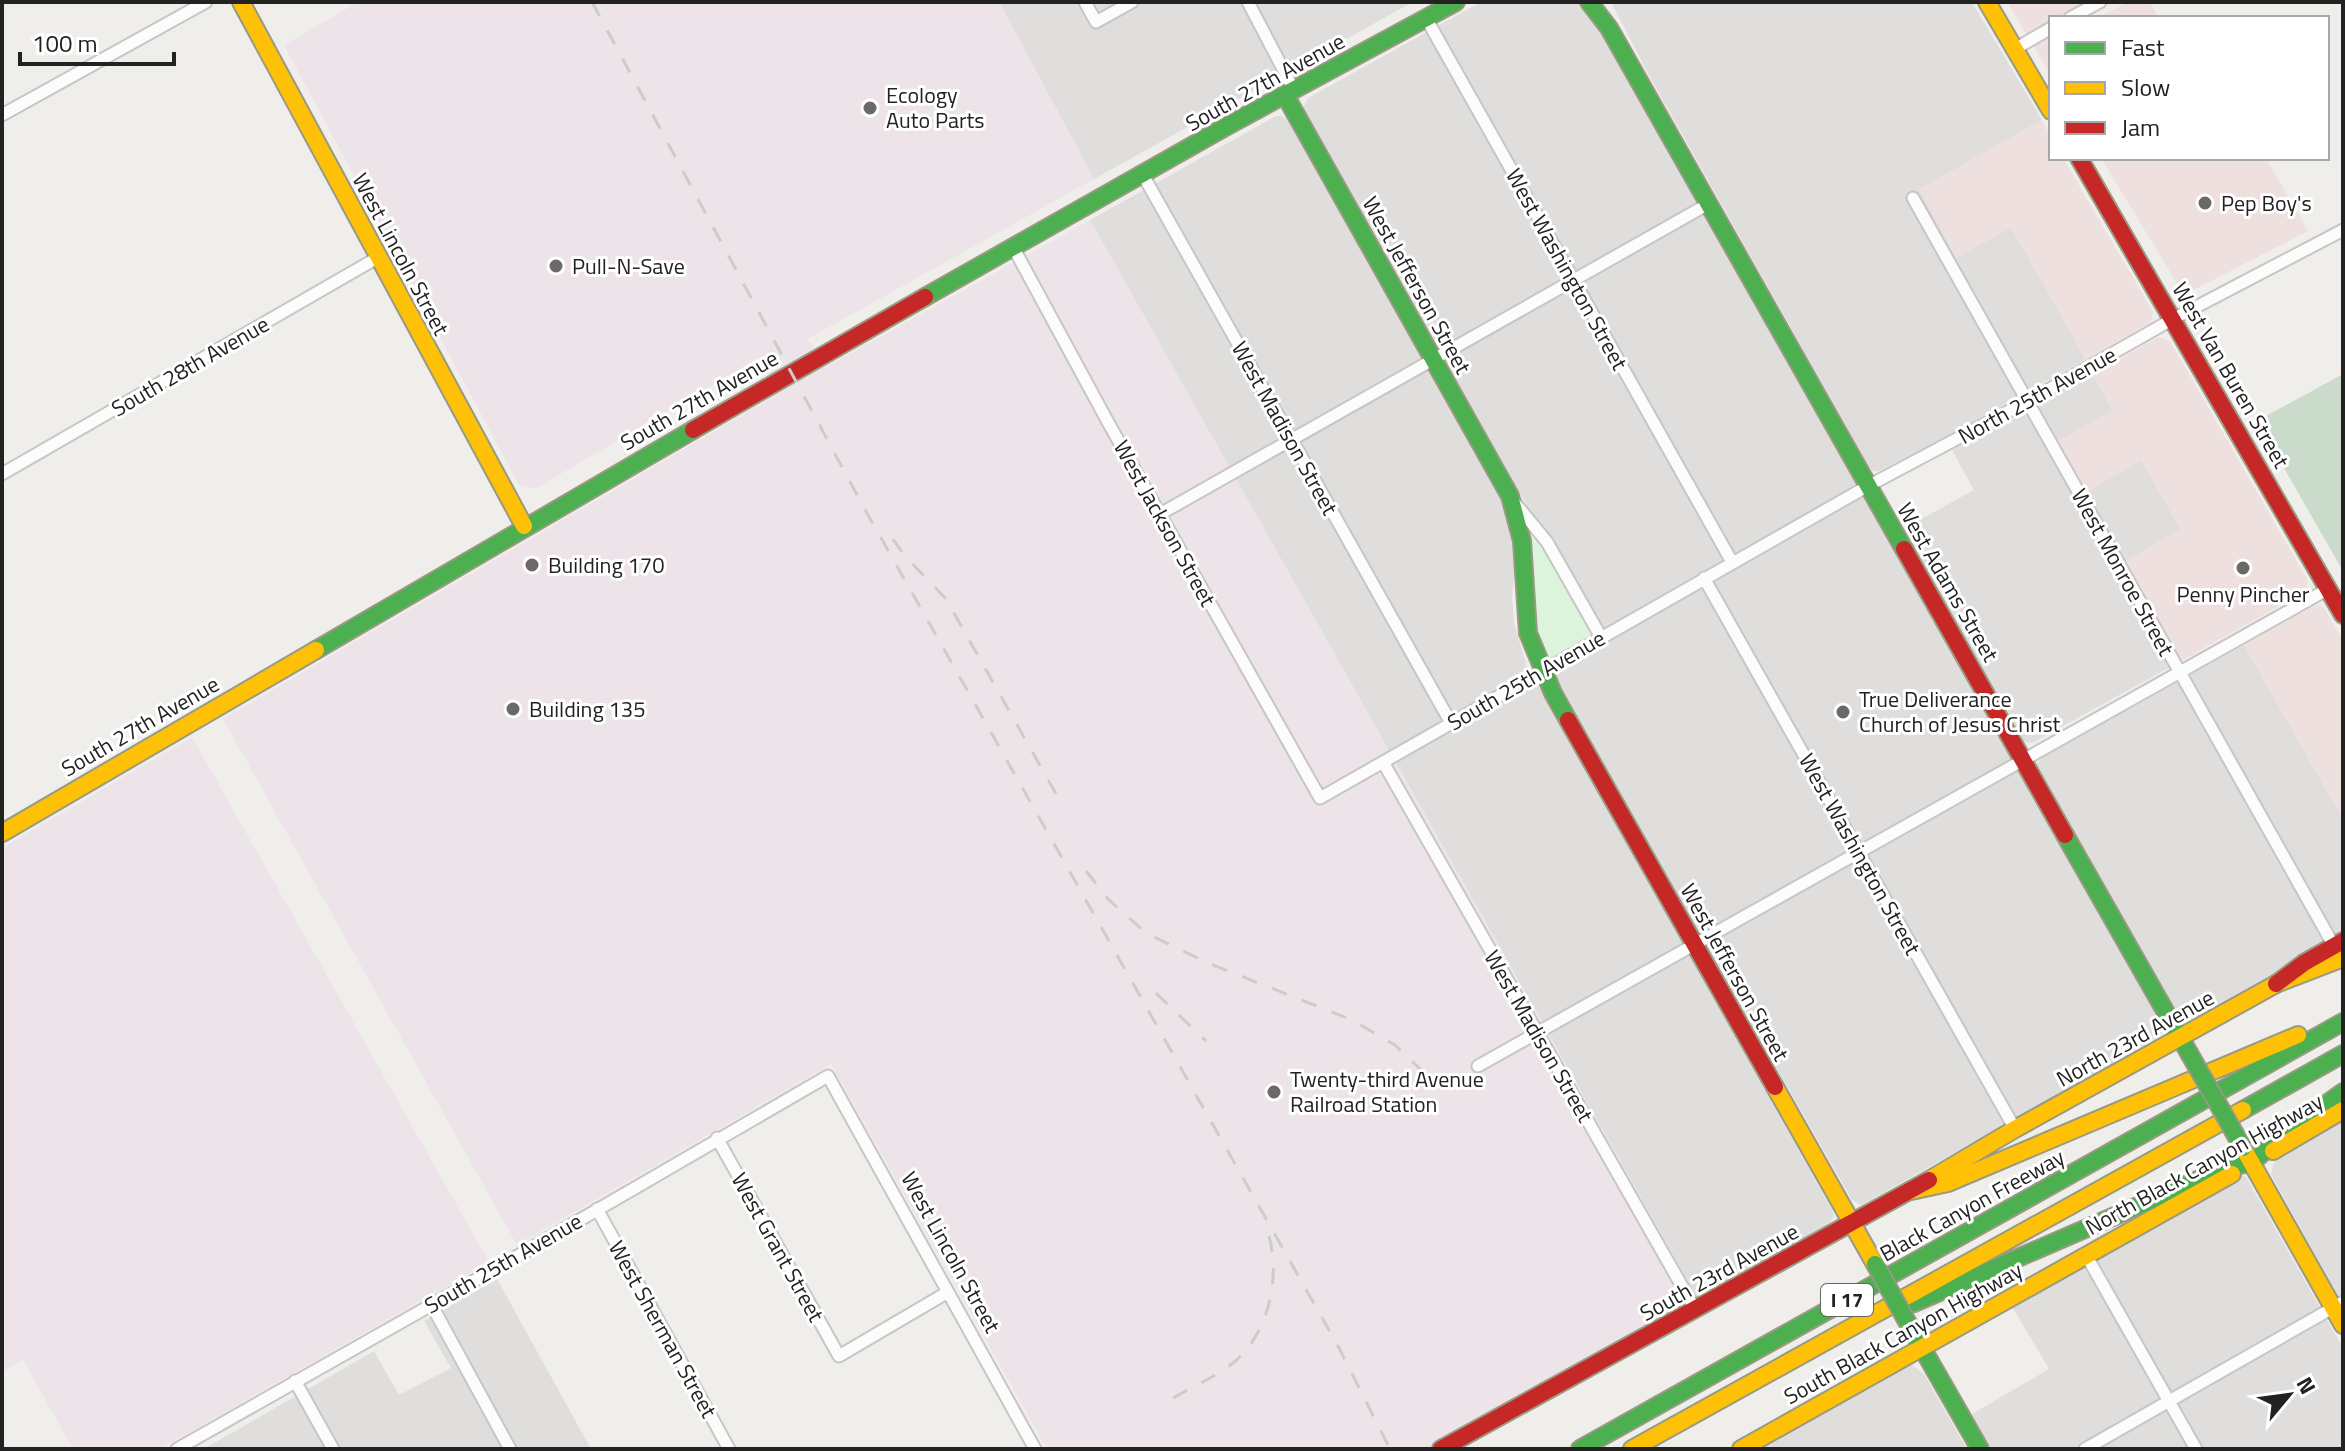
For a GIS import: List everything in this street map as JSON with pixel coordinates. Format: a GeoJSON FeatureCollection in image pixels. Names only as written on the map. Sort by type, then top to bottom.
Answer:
{"type":"FeatureCollection","features":[{"type":"Feature","properties":{"kind":"main road","name":"West Lincoln Street"},"geometry":{"type":"LineString","coordinates":[[241,2],[524,526]]}},
{"type":"Feature","properties":{"kind":"main road","name":"South 27th Avenue"},"geometry":{"type":"LineString","coordinates":[[2,833],[524,526],[1013,247],[1456,2]]}},
{"type":"Feature","properties":{"kind":"main road","name":"West Adams Street"},"geometry":{"type":"LineString","coordinates":[[1589,2],[1609,28],[1710,203],[2247,1156],[2338,1305],[2343,1325]]}},
{"type":"Feature","properties":{"kind":"main road","name":"West Adams Street"},"geometry":{"type":"LineString","coordinates":[[1602,2],[1609,28]]}},
{"type":"Feature","properties":{"kind":"main road"},"geometry":{"type":"LineString","coordinates":[[1987,2],[2049,108]]}},
{"type":"Feature","properties":{"kind":"main road","name":"West Jefferson Street"},"geometry":{"type":"LineString","coordinates":[[1290,92],[1510,496],[1522,541],[1528,633],[1543,671],[1980,1449]]}},
{"type":"Feature","properties":{"kind":"main road","name":"West Van Buren Street"},"geometry":{"type":"LineString","coordinates":[[2080,160],[2343,615]]}},
{"type":"Feature","properties":{"kind":"main road","name":"North 23rd Avenue"},"geometry":{"type":"LineString","coordinates":[[2015,1129],[2340,948]]}},
{"type":"Feature","properties":{"kind":"main road"},"geometry":{"type":"LineString","coordinates":[[1911,1191],[1960,1178],[2183,1083],[2343,1020]]}},
{"type":"Feature","properties":{"kind":"main road","name":"Black Canyon Freeway"},"geometry":{"type":"LineString","coordinates":[[1580,1449],[2343,1020]]}},
{"type":"Feature","properties":{"kind":"main road","name":"I 17"},"geometry":{"type":"LineString","coordinates":[[1632,1449],[2343,1054]]}},
{"type":"Feature","properties":{"kind":"main road"},"geometry":{"type":"LineString","coordinates":[[1876,1312],[1921,1301],[2230,1166],[2286,1133],[2343,1092]]}},
{"type":"Feature","properties":{"kind":"main road","name":"North Black Canyon Highway"},"geometry":{"type":"LineString","coordinates":[[2086,1255],[2247,1156],[2343,1110]]}},
{"type":"Feature","properties":{"kind":"main road","name":"South 23rd Avenue"},"geometry":{"type":"LineString","coordinates":[[1441,1449],[1852,1224],[2015,1129]]}},
{"type":"Feature","properties":{"kind":"main road","name":"South Black Canyon Highway"},"geometry":{"type":"LineString","coordinates":[[1741,1449],[1769,1441],[1922,1348],[2086,1255]]}},
{"type":"Feature","properties":{"kind":"street"},"geometry":{"type":"LineString","coordinates":[[2,115],[206,2]]}},
{"type":"Feature","properties":{"kind":"street"},"geometry":{"type":"LineString","coordinates":[[1085,2],[1096,22],[1132,2]]}},
{"type":"Feature","properties":{"kind":"street","name":"West Jefferson Street"},"geometry":{"type":"LineString","coordinates":[[1248,2],[1290,92]]}},
{"type":"Feature","properties":{"kind":"street"},"geometry":{"type":"LineString","coordinates":[[2074,16],[2100,2]]}},
{"type":"Feature","properties":{"kind":"street","name":"West Washington Street"},"geometry":{"type":"LineString","coordinates":[[1426,18],[1732,562]]}},
{"type":"Feature","properties":{"kind":"street"},"geometry":{"type":"LineString","coordinates":[[2015,49],[2049,29]]}},
{"type":"Feature","properties":{"kind":"street","name":"West Madison Street"},"geometry":{"type":"LineString","coordinates":[[1143,175],[1451,723]]}},
{"type":"Feature","properties":{"kind":"street","name":"West Monroe Street"},"geometry":{"type":"LineString","coordinates":[[1913,198],[2179,672],[2340,948]]}},
{"type":"Feature","properties":{"kind":"street"},"geometry":{"type":"LineString","coordinates":[[1160,514],[1710,203]]}},
{"type":"Feature","properties":{"kind":"street","name":"North 25th Avenue"},"geometry":{"type":"LineString","coordinates":[[1732,562],[2173,319],[2343,230]]}},
{"type":"Feature","properties":{"kind":"street","name":"West Jackson Street"},"geometry":{"type":"LineString","coordinates":[[1013,247],[1320,798]]}},
{"type":"Feature","properties":{"kind":"street","name":"South 28th Avenue"},"geometry":{"type":"LineString","coordinates":[[2,474],[377,258]]}},
{"type":"Feature","properties":{"kind":"street","name":"West Jefferson Street"},"geometry":{"type":"LineString","coordinates":[[1510,496],[1547,542],[1601,637]]}},
{"type":"Feature","properties":{"kind":"street","name":"South 25th Avenue"},"geometry":{"type":"LineString","coordinates":[[1320,798],[1732,562]]}},
{"type":"Feature","properties":{"kind":"street","name":"West Washington Street"},"geometry":{"type":"LineString","coordinates":[[1704,578],[2015,1129]]}},
{"type":"Feature","properties":{"kind":"street"},"geometry":{"type":"LineString","coordinates":[[1478,1066],[2328,589]]}},
{"type":"Feature","properties":{"kind":"street","name":"West Madison Street"},"geometry":{"type":"LineString","coordinates":[[1383,762],[1695,1309]]}},
{"type":"Feature","properties":{"kind":"street","name":"South 25th Avenue"},"geometry":{"type":"LineString","coordinates":[[177,1449],[828,1076]]}},
{"type":"Feature","properties":{"kind":"street","name":"West Lincoln Street"},"geometry":{"type":"LineString","coordinates":[[828,1076],[1035,1449]]}},
{"type":"Feature","properties":{"kind":"street","name":"West Grant Street"},"geometry":{"type":"LineString","coordinates":[[717,1138],[839,1356],[948,1292]]}},
{"type":"Feature","properties":{"kind":"street","name":"West Sherman Street"},"geometry":{"type":"LineString","coordinates":[[597,1209],[729,1449]]}},
{"type":"Feature","properties":{"kind":"street"},"geometry":{"type":"LineString","coordinates":[[2086,1255],[2196,1449]]}},
{"type":"Feature","properties":{"kind":"street"},"geometry":{"type":"LineString","coordinates":[[431,1304],[510,1449]]}},
{"type":"Feature","properties":{"kind":"street"},"geometry":{"type":"LineString","coordinates":[[2085,1449],[2338,1305]]}},
{"type":"Feature","properties":{"kind":"street"},"geometry":{"type":"LineString","coordinates":[[295,1381],[333,1449]]}},
{"type":"Feature","properties":{"kind":"shaded area"},"geometry":{"type":"Polygon","coordinates":[[[358,2],[999,2],[1094,179],[808,339],[824,368],[1090,220],[1698,1299],[1427,1449],[1047,1449],[831,1064],[517,1245],[223,719],[780,393],[758,358],[535,489],[519,485],[284,45],[358,2]]]}},
{"type":"Feature","properties":{"kind":"shaded area"},"geometry":{"type":"Polygon","coordinates":[[[999,2],[1413,2],[1094,179],[999,2]]]}},
{"type":"Feature","properties":{"kind":"shaded area"},"geometry":{"type":"Polygon","coordinates":[[[1481,2],[1585,2],[2114,936],[2161,1026],[2158,1040],[1861,1205],[1852,1200],[1557,684],[1559,673],[1610,642],[1549,534],[1531,513],[1303,108],[1308,98],[1481,2]]]}},
{"type":"Feature","properties":{"kind":"shaded area"},"geometry":{"type":"Polygon","coordinates":[[[1611,2],[1972,2],[2042,120],[1919,190],[2011,227],[2086,359],[1945,437],[1879,471],[1873,471],[1650,77],[1611,2]]]}},
{"type":"Feature","properties":{"kind":"shaded area"},"geometry":{"type":"Polygon","coordinates":[[[2007,2],[2086,2],[2094,16],[2049,16],[2049,72],[2007,2]]]}},
{"type":"Feature","properties":{"kind":"shaded area"},"geometry":{"type":"Polygon","coordinates":[[[2128,2],[2150,2],[2158,16],[2102,16],[2128,2]]]}},
{"type":"Feature","properties":{"kind":"shaded area"},"geometry":{"type":"Polygon","coordinates":[[[1276,116],[1288,120],[1501,497],[1513,531],[1516,555],[1512,597],[1514,623],[1526,664],[1832,1210],[1834,1216],[1829,1224],[1698,1299],[1090,220],[1276,116]]]}},
{"type":"Feature","properties":{"kind":"shaded area"},"geometry":{"type":"Polygon","coordinates":[[[2042,120],[2049,133],[2049,160],[2064,160],[2153,312],[2151,322],[2086,359],[2011,228],[1956,258],[1919,189],[2042,120]]]}},
{"type":"Feature","properties":{"kind":"shaded area"},"geometry":{"type":"Polygon","coordinates":[[[2102,160],[2267,160],[2308,231],[2184,295],[2102,160]]]}},
{"type":"Feature","properties":{"kind":"shaded area"},"geometry":{"type":"Polygon","coordinates":[[[2159,337],[2170,341],[2308,581],[2306,591],[2181,661],[2126,561],[2180,529],[2141,460],[2086,493],[2057,441],[2113,411],[2093,374],[2159,337]]]}},
{"type":"Feature","properties":{"kind":"shaded area"},"geometry":{"type":"Polygon","coordinates":[[[2093,374],[2113,411],[2057,442],[2141,460],[2181,529],[2126,561],[2181,661],[2034,742],[2027,743],[2021,739],[1903,529],[1974,490],[1952,450],[2093,374]]]}},
{"type":"Feature","properties":{"kind":"shaded area"},"geometry":{"type":"Polygon","coordinates":[[[2320,605],[2343,640],[2343,819],[2244,645],[2320,605]]]}},
{"type":"Feature","properties":{"kind":"shaded area"},"geometry":{"type":"Polygon","coordinates":[[[2244,645],[2343,819],[2343,937],[2198,1018],[2190,1019],[2176,1009],[2135,943],[2037,770],[2037,763],[2244,645]]]}},
{"type":"Feature","properties":{"kind":"shaded area"},"geometry":{"type":"Polygon","coordinates":[[[192,737],[489,1262],[160,1449],[73,1449],[23,1360],[2,1372],[2,848],[192,737]]]}},
{"type":"Feature","properties":{"kind":"shaded area"},"geometry":{"type":"Polygon","coordinates":[[[2343,1117],[2343,1305],[2271,1174],[2279,1154],[2343,1117]]]}},
{"type":"Feature","properties":{"kind":"shaded area"},"geometry":{"type":"Polygon","coordinates":[[[2241,1175],[2246,1177],[2343,1348],[2343,1449],[1992,1449],[1972,1414],[2049,1369],[2011,1305],[2241,1175]]]}},
{"type":"Feature","properties":{"kind":"shaded area"},"geometry":{"type":"Polygon","coordinates":[[[497,1279],[591,1449],[204,1449],[374,1351],[399,1395],[451,1368],[424,1321],[497,1279]]]}},
{"type":"Feature","properties":{"kind":"shaded area"},"geometry":{"type":"Polygon","coordinates":[[[1912,1365],[1924,1374],[1967,1449],[1766,1449],[1763,1444],[1903,1366],[1912,1365]]]}},
{"type":"Feature","properties":{"kind":"green space"},"geometry":{"type":"Polygon","coordinates":[[[2343,374],[2343,571],[2257,421],[2343,374]]]}},
{"type":"Feature","properties":{"kind":"green space"},"geometry":{"type":"Polygon","coordinates":[[[1519,525],[1531,525],[1601,637],[1543,671],[1534,650],[1519,525]]]}},
{"type":"Feature","properties":{"kind":"railway"},"geometry":{"type":"LineString","coordinates":[[592,2],[863,506],[1338,1346],[1390,1449]]}},
{"type":"Feature","properties":{"kind":"railway"},"geometry":{"type":"LineString","coordinates":[[893,539],[946,599],[1064,808]]}},
{"type":"Feature","properties":{"kind":"railway"},"geometry":{"type":"LineString","coordinates":[[1086,871],[1109,900],[1146,933],[1208,963],[1352,1020],[1395,1045],[1440,1088]]}},
{"type":"Feature","properties":{"kind":"railway"},"geometry":{"type":"LineString","coordinates":[[1156,993],[1206,1041]]}},
{"type":"Feature","properties":{"kind":"railway"},"geometry":{"type":"LineString","coordinates":[[1173,1398],[1233,1363],[1256,1336],[1270,1301],[1273,1283],[1267,1230]]}},
{"type":"Feature","properties":{"kind":"traffic: fast"},"geometry":{"type":"LineString","coordinates":[[925,297],[1227,126],[1456,2]]}},
{"type":"Feature","properties":{"kind":"traffic: fast"},"geometry":{"type":"LineString","coordinates":[[1589,2],[1609,28],[1904,549]]}},
{"type":"Feature","properties":{"kind":"traffic: fast"},"geometry":{"type":"LineString","coordinates":[[1285,95],[1510,496],[1522,541],[1528,633],[1568,720]]}},
{"type":"Feature","properties":{"kind":"traffic: fast"},"geometry":{"type":"LineString","coordinates":[[316,650],[693,430]]}},
{"type":"Feature","properties":{"kind":"traffic: fast"},"geometry":{"type":"LineString","coordinates":[[2065,835],[2189,1053]]}},
{"type":"Feature","properties":{"kind":"traffic: fast"},"geometry":{"type":"LineString","coordinates":[[1580,1449],[2343,1022]]}},
{"type":"Feature","properties":{"kind":"traffic: fast"},"geometry":{"type":"LineString","coordinates":[[2189,1053],[2243,1148]]}},
{"type":"Feature","properties":{"kind":"traffic: fast"},"geometry":{"type":"LineString","coordinates":[[2243,1110],[2343,1054]]}},
{"type":"Feature","properties":{"kind":"traffic: fast"},"geometry":{"type":"LineString","coordinates":[[1914,1303],[2230,1166],[2251,1163],[2343,1092]]}},
{"type":"Feature","properties":{"kind":"traffic: fast"},"geometry":{"type":"LineString","coordinates":[[1875,1264],[1905,1318]]}},
{"type":"Feature","properties":{"kind":"traffic: fast"},"geometry":{"type":"LineString","coordinates":[[1905,1318],[1980,1449]]}},
{"type":"Feature","properties":{"kind":"traffic: slow"},"geometry":{"type":"LineString","coordinates":[[241,2],[524,526]]}},
{"type":"Feature","properties":{"kind":"traffic: slow"},"geometry":{"type":"LineString","coordinates":[[1987,2],[2049,108]]}},
{"type":"Feature","properties":{"kind":"traffic: slow"},"geometry":{"type":"LineString","coordinates":[[2,833],[316,650]]}},
{"type":"Feature","properties":{"kind":"traffic: slow"},"geometry":{"type":"LineString","coordinates":[[1929,1180],[2276,984],[2343,958]]}},
{"type":"Feature","properties":{"kind":"traffic: slow"},"geometry":{"type":"LineString","coordinates":[[1911,1191],[1948,1183],[2298,1035]]}},
{"type":"Feature","properties":{"kind":"traffic: slow"},"geometry":{"type":"LineString","coordinates":[[1775,1087],[1875,1264]]}},
{"type":"Feature","properties":{"kind":"traffic: slow"},"geometry":{"type":"LineString","coordinates":[[1632,1449],[2243,1110]]}},
{"type":"Feature","properties":{"kind":"traffic: slow"},"geometry":{"type":"LineString","coordinates":[[2273,1151],[2343,1110]]}},
{"type":"Feature","properties":{"kind":"traffic: slow"},"geometry":{"type":"LineString","coordinates":[[2246,1153],[2343,1325]]}},
{"type":"Feature","properties":{"kind":"traffic: slow"},"geometry":{"type":"LineString","coordinates":[[1741,1449],[2232,1174]]}},
{"type":"Feature","properties":{"kind":"traffic: jam"},"geometry":{"type":"LineString","coordinates":[[2080,160],[2343,615]]}},
{"type":"Feature","properties":{"kind":"traffic: jam"},"geometry":{"type":"LineString","coordinates":[[693,430],[925,297]]}},
{"type":"Feature","properties":{"kind":"traffic: jam"},"geometry":{"type":"LineString","coordinates":[[1904,549],[2065,835]]}},
{"type":"Feature","properties":{"kind":"traffic: jam"},"geometry":{"type":"LineString","coordinates":[[1568,720],[1775,1087]]}},
{"type":"Feature","properties":{"kind":"traffic: jam"},"geometry":{"type":"LineString","coordinates":[[2276,984],[2304,963],[2343,941]]}},
{"type":"Feature","properties":{"kind":"traffic: jam"},"geometry":{"type":"LineString","coordinates":[[1441,1449],[1929,1180]]}},
{"type":"Feature","properties":{"kind":"place","name":"Ecology Auto Parts"},"geometry":{"type":"Point","coordinates":[870,108]}},
{"type":"Feature","properties":{"kind":"place","name":"Pep Boy's"},"geometry":{"type":"Point","coordinates":[2205,203]}},
{"type":"Feature","properties":{"kind":"place","name":"Pull-N-Save"},"geometry":{"type":"Point","coordinates":[556,266]}},
{"type":"Feature","properties":{"kind":"place","name":"Building 170"},"geometry":{"type":"Point","coordinates":[532,565]}},
{"type":"Feature","properties":{"kind":"place","name":"Penny Pincher"},"geometry":{"type":"Point","coordinates":[2243,568]}},
{"type":"Feature","properties":{"kind":"place","name":"Building 135"},"geometry":{"type":"Point","coordinates":[513,709]}},
{"type":"Feature","properties":{"kind":"place","name":"True Deliverance Church of Jesus Christ"},"geometry":{"type":"Point","coordinates":[1843,712]}},
{"type":"Feature","properties":{"kind":"place","name":"Twenty-third Avenue Railroad Station"},"geometry":{"type":"Point","coordinates":[1274,1092]}}]}
